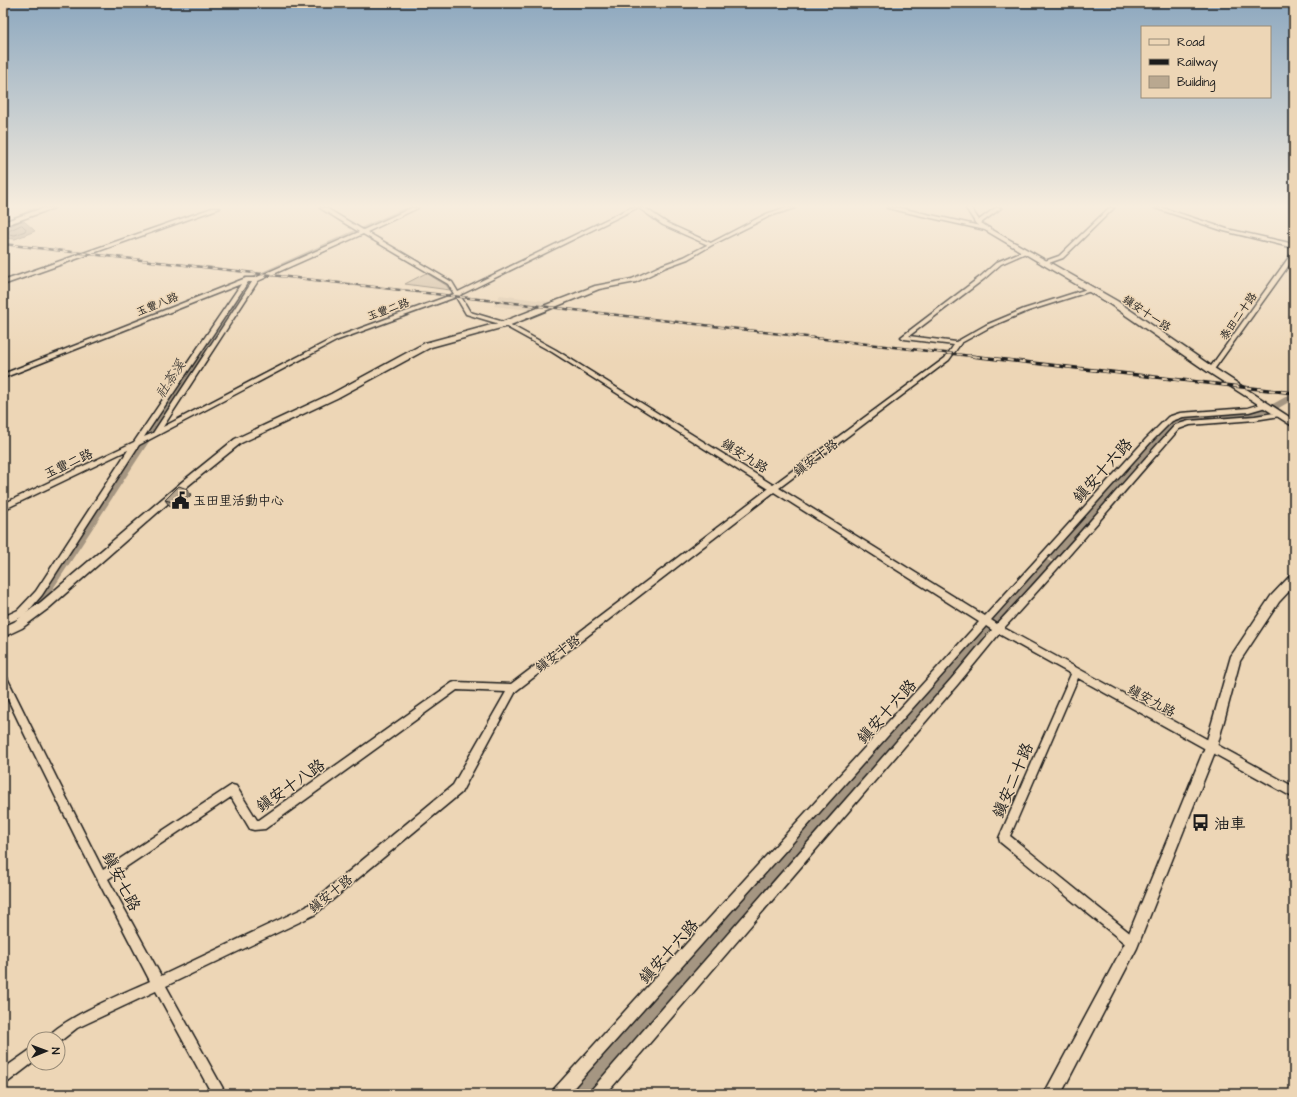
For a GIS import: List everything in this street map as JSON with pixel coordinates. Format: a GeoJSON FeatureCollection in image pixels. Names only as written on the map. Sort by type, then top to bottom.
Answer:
{"type":"FeatureCollection","features":[{"type":"Feature","properties":{"kind":"street"},"geometry":{"type":"LineString","coordinates":[[3,282],[69,259]]}},
{"type":"Feature","properties":{"kind":"street"},"geometry":{"type":"LineString","coordinates":[[3,621],[21,613],[39,593],[139,442],[251,280],[297,259]]}},
{"type":"Feature","properties":{"kind":"street","name":"玉豐八路"},"geometry":{"type":"LineString","coordinates":[[3,376],[251,280],[297,259]]}},
{"type":"Feature","properties":{"kind":"street","name":"鎮安九路"},"geometry":{"type":"LineString","coordinates":[[409,259],[450,283],[468,313],[505,324],[554,351],[991,625],[1294,793]]}},
{"type":"Feature","properties":{"kind":"street","name":"玉豐二路"},"geometry":{"type":"LineString","coordinates":[[3,507],[154,435],[336,339],[456,294],[528,259]]}},
{"type":"Feature","properties":{"kind":"street"},"geometry":{"type":"LineString","coordinates":[[3,632],[18,625],[45,605],[186,483],[238,441],[334,396],[428,345],[505,324],[597,287],[640,279],[664,266],[683,259]]}},
{"type":"Feature","properties":{"kind":"street"},"geometry":{"type":"LineString","coordinates":[[958,344],[904,337],[982,278],[999,263],[1008,259]]}},
{"type":"Feature","properties":{"kind":"street","name":"鎮安十一路"},"geometry":{"type":"LineString","coordinates":[[1037,259],[1114,303],[1211,370],[1294,424]]}},
{"type":"Feature","properties":{"kind":"street"},"geometry":{"type":"LineString","coordinates":[[1044,263],[1055,259]]}},
{"type":"Feature","properties":{"kind":"street","name":"泰田二十路"},"geometry":{"type":"LineString","coordinates":[[1211,370],[1290,259]]}},
{"type":"Feature","properties":{"kind":"street"},"geometry":{"type":"LineString","coordinates":[[154,435],[251,280]]}},
{"type":"Feature","properties":{"kind":"street","name":"鎮安十路"},"geometry":{"type":"LineString","coordinates":[[64,1031],[73,1024],[158,985],[310,911],[457,789],[513,688],[773,489],[947,360],[958,344],[988,326],[1026,310],[1089,290]]}},
{"type":"Feature","properties":{"kind":"street","name":"鎮安十六路"},"geometry":{"type":"LineString","coordinates":[[559,1094],[991,625],[1148,441],[1170,419],[1182,415],[1249,410],[1264,405]]}},
{"type":"Feature","properties":{"kind":"street"},"geometry":{"type":"LineString","coordinates":[[598,1094],[955,681],[991,625],[1057,565],[1083,533],[1177,427],[1189,422],[1255,418],[1278,414]]}},
{"type":"Feature","properties":{"kind":"street"},"geometry":{"type":"LineString","coordinates":[[1052,1094],[1132,942],[1211,747],[1234,659],[1275,599],[1294,579]]}},
{"type":"Feature","properties":{"kind":"street","name":"鎮安二十路"},"geometry":{"type":"LineString","coordinates":[[1076,672],[1004,838],[1132,942]]}},
{"type":"Feature","properties":{"kind":"street","name":"鎮安七路"},"geometry":{"type":"LineString","coordinates":[[3,680],[26,728],[158,985],[219,1094]]}},
{"type":"Feature","properties":{"kind":"street","name":"鎮安十八路"},"geometry":{"type":"LineString","coordinates":[[102,877],[232,790],[254,825],[261,825],[455,686],[513,688]]}},
{"type":"Feature","properties":{"kind":"street"},"geometry":{"type":"LineString","coordinates":[[3,1077],[26,1060]]}},
{"type":"Feature","properties":{"kind":"shaded area"},"geometry":{"type":"Polygon","coordinates":[[[426,273],[446,285],[450,290],[405,284],[426,273]]]}},
{"type":"Feature","properties":{"kind":"shaded area"},"geometry":{"type":"Polygon","coordinates":[[[500,295],[552,302],[529,310],[494,306],[500,295]]]}},
{"type":"Feature","properties":{"kind":"building"},"geometry":{"type":"Polygon","coordinates":[[[179,486],[187,489],[173,502],[165,500],[179,486]]]}},
{"type":"Feature","properties":{"kind":"waterway","name":"社苓溪"},"geometry":{"type":"LineString","coordinates":[[3,626],[30,610],[44,595],[253,278],[295,259]]}},
{"type":"Feature","properties":{"kind":"waterway"},"geometry":{"type":"LineString","coordinates":[[1274,407],[1294,396]]}},
{"type":"Feature","properties":{"kind":"waterway"},"geometry":{"type":"LineString","coordinates":[[1054,557],[1172,423],[1193,417],[1242,415],[1265,410]]}},
{"type":"Feature","properties":{"kind":"waterway"},"geometry":{"type":"LineString","coordinates":[[576,1094],[1047,564]]}},
{"type":"Feature","properties":{"kind":"railway"},"geometry":{"type":"LineString","coordinates":[[134,259],[980,357]]}},
{"type":"Feature","properties":{"kind":"railway"},"geometry":{"type":"LineString","coordinates":[[971,356],[1294,393]]}},
{"type":"Feature","properties":{"kind":"place","name":"玉田里活動中心"},"geometry":{"type":"Point","coordinates":[180,500]}},
{"type":"Feature","properties":{"kind":"place","name":"油車"},"geometry":{"type":"Point","coordinates":[1201,823]}}]}
